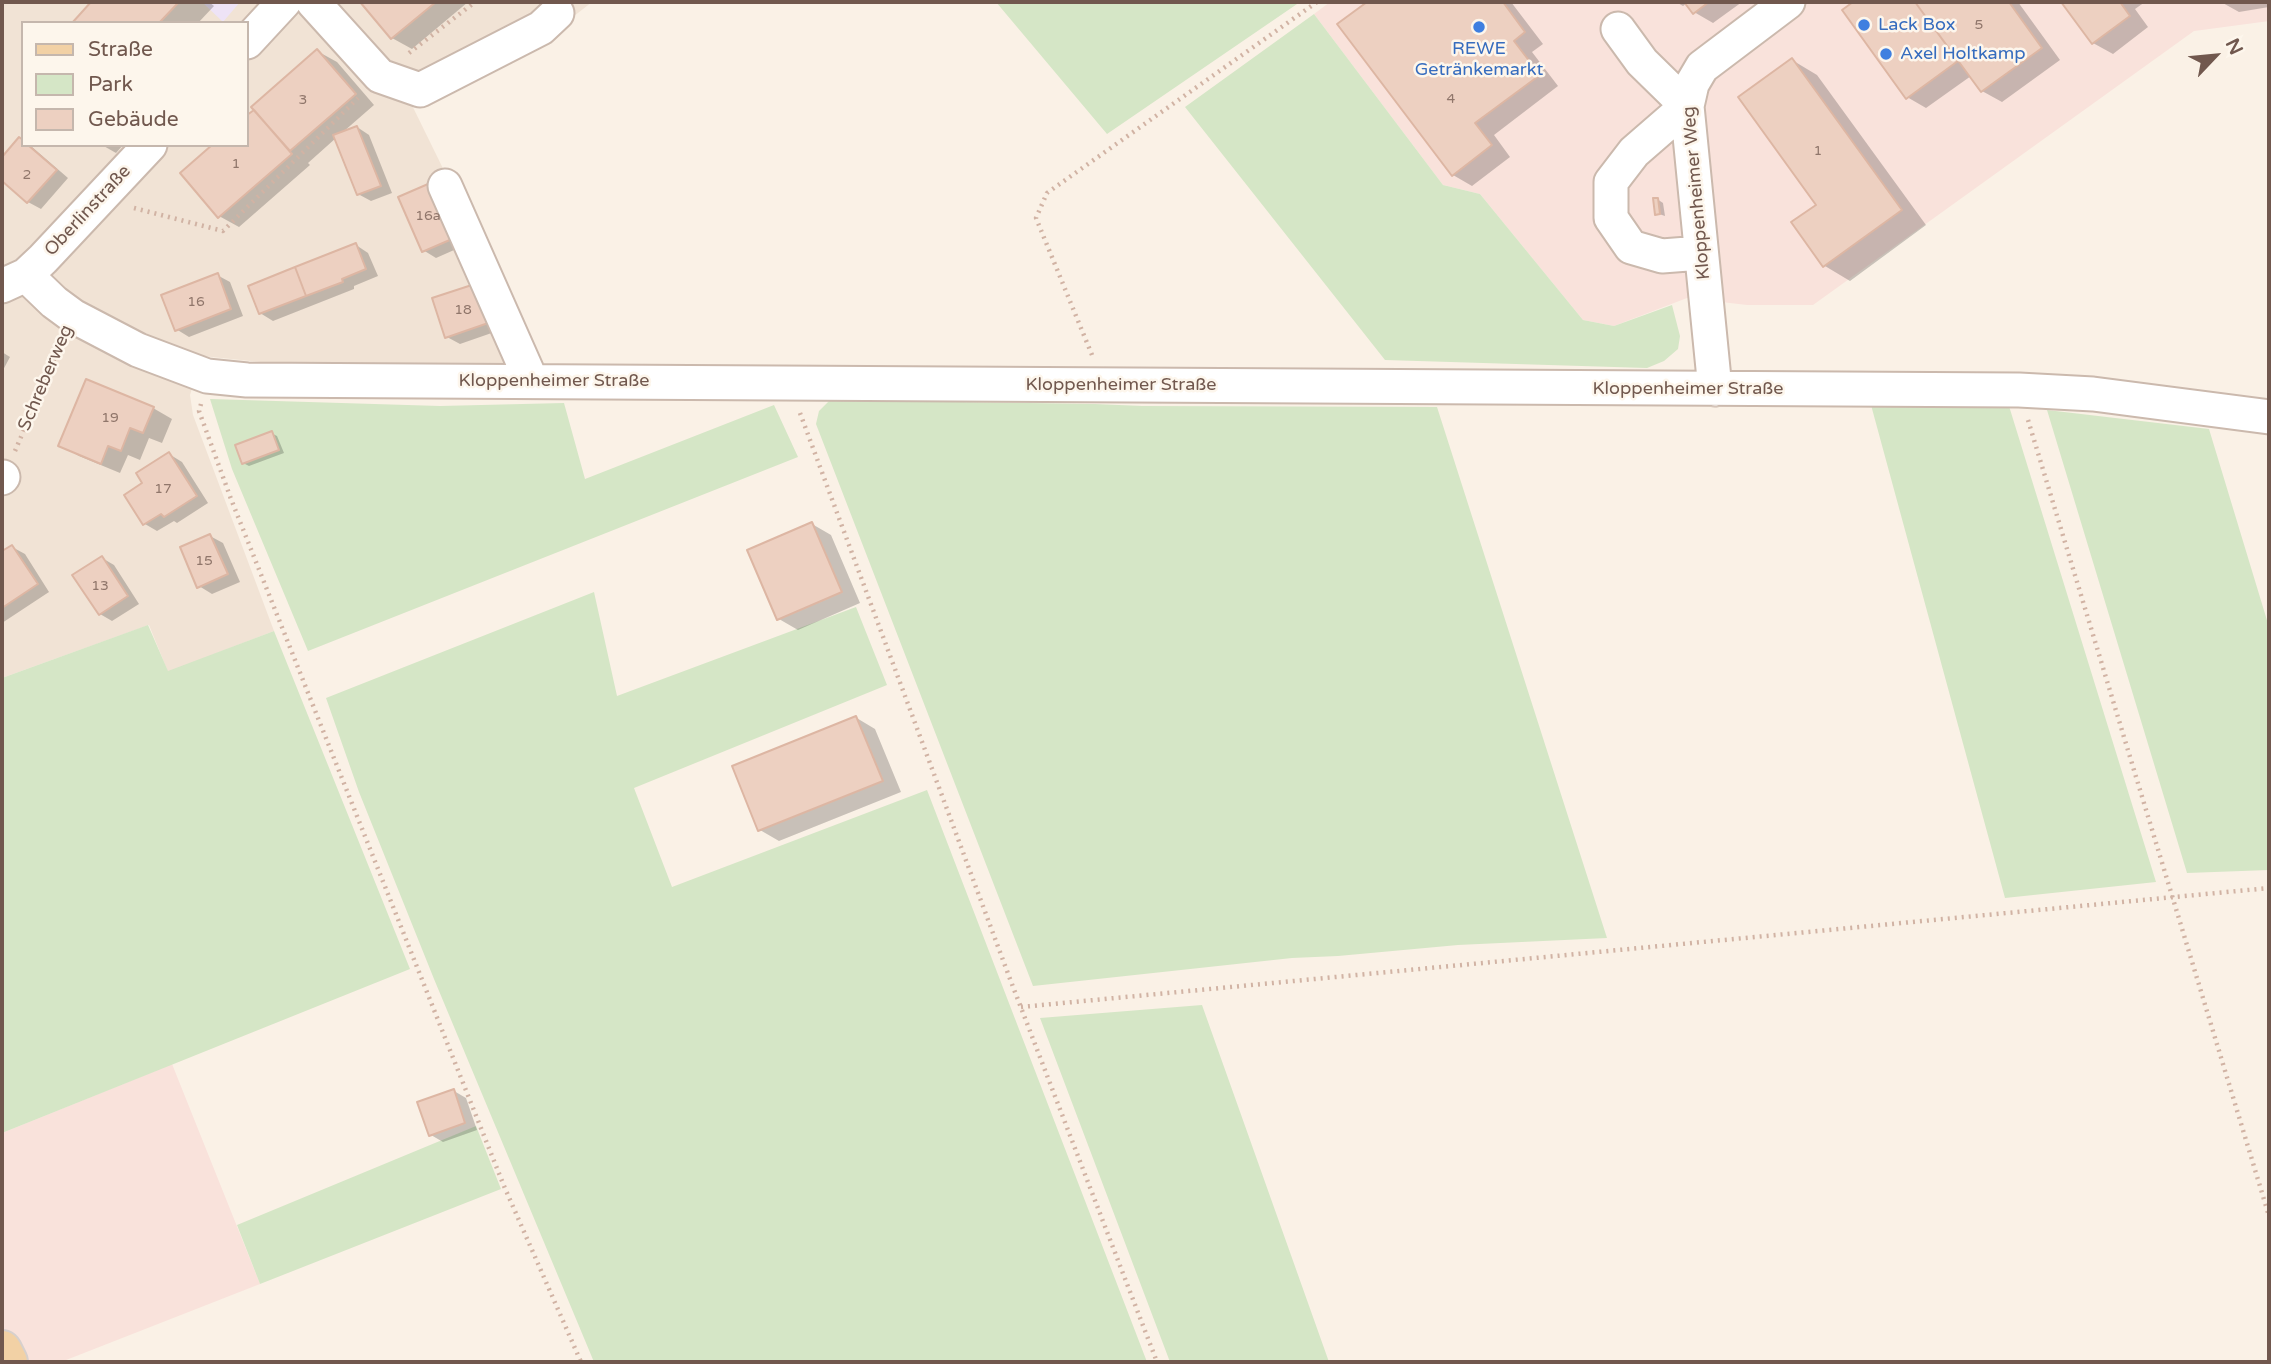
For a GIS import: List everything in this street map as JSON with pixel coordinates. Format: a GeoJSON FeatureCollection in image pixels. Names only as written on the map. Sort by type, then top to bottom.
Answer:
{"type":"FeatureCollection","features":[{"type":"Feature","properties":{"kind":"main road"},"geometry":{"type":"LineString","coordinates":[[2,1350],[8,1362]]}},
{"type":"Feature","properties":{"kind":"street"},"geometry":{"type":"LineString","coordinates":[[248,41],[284,2]]}},
{"type":"Feature","properties":{"kind":"street"},"geometry":{"type":"LineString","coordinates":[[313,2],[380,76],[420,90],[541,27],[558,13]]}},
{"type":"Feature","properties":{"kind":"street","name":"Kloppenheimer Weg"},"geometry":{"type":"LineString","coordinates":[[1715,389],[1687,106],[1692,84],[1702,67],[1788,2]]}},
{"type":"Feature","properties":{"kind":"street"},"geometry":{"type":"LineString","coordinates":[[1618,29],[1642,62],[1687,106],[1634,152],[1611,181],[1611,218],[1631,247],[1662,256],[1701,253]]}},
{"type":"Feature","properties":{"kind":"street","name":"Oberlinstraße"},"geometry":{"type":"LineString","coordinates":[[14,280],[63,240],[148,147]]}},
{"type":"Feature","properties":{"kind":"street"},"geometry":{"type":"LineString","coordinates":[[445,186],[531,380]]}},
{"type":"Feature","properties":{"kind":"street","name":"Kloppenheimer Straße"},"geometry":{"type":"LineString","coordinates":[[14,280],[73,316],[138,350],[207,376],[247,380],[2019,390],[2093,394],[2269,417]]}},
{"type":"Feature","properties":{"kind":"path"},"geometry":{"type":"LineString","coordinates":[[99,200],[223,231],[380,76],[475,2]]}},
{"type":"Feature","properties":{"kind":"path"},"geometry":{"type":"LineString","coordinates":[[1105,384],[1036,218],[1047,193],[1317,2]]}},
{"type":"Feature","properties":{"kind":"path","name":"Schreberweg"},"geometry":{"type":"LineString","coordinates":[[2,477],[73,316]]}},
{"type":"Feature","properties":{"kind":"path"},"geometry":{"type":"LineString","coordinates":[[207,376],[200,411],[231,499],[504,1186],[581,1362]]}},
{"type":"Feature","properties":{"kind":"path"},"geometry":{"type":"LineString","coordinates":[[789,383],[1021,1007],[1157,1362]]}},
{"type":"Feature","properties":{"kind":"path"},"geometry":{"type":"LineString","coordinates":[[2019,390],[2269,1216]]}},
{"type":"Feature","properties":{"kind":"path"},"geometry":{"type":"LineString","coordinates":[[1021,1007],[2269,888]]}},
{"type":"Feature","properties":{"kind":"shaded area"},"geometry":{"type":"Polygon","coordinates":[[[2,2],[592,2],[569,20],[405,91],[534,354],[509,365],[280,364],[202,356],[190,395],[193,415],[274,631],[168,672],[149,625],[2,678],[2,2]]]}},
{"type":"Feature","properties":{"kind":"shaded area"},"geometry":{"type":"Polygon","coordinates":[[[202,2],[240,2],[222,21],[202,2]]]}},
{"type":"Feature","properties":{"kind":"shaded area"},"geometry":{"type":"Polygon","coordinates":[[[1330,2],[2269,2],[2269,21],[2194,31],[1813,305],[1747,305],[1687,298],[1614,326],[1583,320],[1480,194],[1443,185],[1314,14],[1330,2]]]}},
{"type":"Feature","properties":{"kind":"shaded area"},"geometry":{"type":"Polygon","coordinates":[[[172,1064],[260,1284],[61,1362],[2,1362],[2,1133],[172,1064]]]}},
{"type":"Feature","properties":{"kind":"green space"},"geometry":{"type":"Polygon","coordinates":[[[996,2],[1300,2],[1107,134],[996,2]]]}},
{"type":"Feature","properties":{"kind":"green space"},"geometry":{"type":"Polygon","coordinates":[[[1314,14],[1443,185],[1480,194],[1583,320],[1614,326],[1672,305],[1680,336],[1678,349],[1664,361],[1647,368],[1385,360],[1185,107],[1314,14]]]}},
{"type":"Feature","properties":{"kind":"green space"},"geometry":{"type":"Polygon","coordinates":[[[210,399],[440,406],[564,403],[585,479],[774,405],[798,457],[308,651],[232,469],[210,399]]]}},
{"type":"Feature","properties":{"kind":"green space"},"geometry":{"type":"Polygon","coordinates":[[[830,400],[1142,406],[1437,407],[1607,938],[1458,945],[1292,958],[1033,986],[816,424],[819,411],[830,400]]]}},
{"type":"Feature","properties":{"kind":"green space"},"geometry":{"type":"Polygon","coordinates":[[[1871,405],[2009,406],[2156,882],[2005,898],[1871,405]]]}},
{"type":"Feature","properties":{"kind":"green space"},"geometry":{"type":"Polygon","coordinates":[[[2047,410],[2209,429],[2269,627],[2269,870],[2187,873],[2047,410]]]}},
{"type":"Feature","properties":{"kind":"green space"},"geometry":{"type":"Polygon","coordinates":[[[594,592],[617,696],[856,607],[887,685],[634,788],[672,887],[927,790],[1147,1362],[594,1362],[434,979],[359,792],[326,698],[594,592]]]}},
{"type":"Feature","properties":{"kind":"green space"},"geometry":{"type":"Polygon","coordinates":[[[148,625],[168,671],[274,631],[410,969],[2,1133],[2,678],[148,625]]]}},
{"type":"Feature","properties":{"kind":"green space"},"geometry":{"type":"Polygon","coordinates":[[[1202,1005],[1329,1362],[1170,1362],[1040,1018],[1202,1005]]]}},
{"type":"Feature","properties":{"kind":"green space"},"geometry":{"type":"Polygon","coordinates":[[[476,1126],[501,1189],[260,1284],[237,1225],[476,1126]]]}},
{"type":"Feature","properties":{"kind":"building"},"geometry":{"type":"Polygon","coordinates":[[[91,2],[179,2],[161,21],[74,21],[91,2]]]}},
{"type":"Feature","properties":{"kind":"building"},"geometry":{"type":"Polygon","coordinates":[[[360,2],[436,2],[391,39],[360,2]]]}},
{"type":"Feature","properties":{"kind":"building"},"geometry":{"type":"Polygon","coordinates":[[[1367,2],[1503,2],[1525,32],[1514,41],[1540,75],[1475,123],[1492,145],[1452,176],[1337,24],[1367,2]]]}},
{"type":"Feature","properties":{"kind":"building"},"geometry":{"type":"Polygon","coordinates":[[[1684,2],[1709,2],[1693,14],[1684,2]]]}},
{"type":"Feature","properties":{"kind":"building"},"geometry":{"type":"Polygon","coordinates":[[[1853,2],[1915,2],[1958,61],[1906,99],[1842,10],[1853,2]]]}},
{"type":"Feature","properties":{"kind":"building"},"geometry":{"type":"Polygon","coordinates":[[[1915,2],[2009,2],[2042,48],[1981,92],[1915,2]]]}},
{"type":"Feature","properties":{"kind":"building"},"geometry":{"type":"Polygon","coordinates":[[[2061,2],[2120,2],[2130,16],[2092,44],[2061,2]]]}},
{"type":"Feature","properties":{"kind":"building"},"geometry":{"type":"Polygon","coordinates":[[[317,49],[356,94],[290,151],[251,107],[317,49]]]}},
{"type":"Feature","properties":{"kind":"building"},"geometry":{"type":"Polygon","coordinates":[[[1792,58],[1902,210],[1823,267],[1791,222],[1816,205],[1738,97],[1792,58]]]}},
{"type":"Feature","properties":{"kind":"building"},"geometry":{"type":"Polygon","coordinates":[[[254,110],[292,154],[218,218],[180,173],[210,147],[248,147],[248,114],[254,110]]]}},
{"type":"Feature","properties":{"kind":"building"},"geometry":{"type":"Polygon","coordinates":[[[357,126],[381,186],[357,195],[333,135],[357,126]]]}},
{"type":"Feature","properties":{"kind":"building"},"geometry":{"type":"Polygon","coordinates":[[[19,137],[21,147],[30,147],[57,170],[27,203],[2,181],[2,157],[19,137]]]}},
{"type":"Feature","properties":{"kind":"building"},"geometry":{"type":"Polygon","coordinates":[[[435,181],[459,236],[422,252],[398,197],[435,181]]]}},
{"type":"Feature","properties":{"kind":"building"},"geometry":{"type":"Polygon","coordinates":[[[1653,198],[1658,198],[1660,214],[1655,215],[1653,198]]]}},
{"type":"Feature","properties":{"kind":"building"},"geometry":{"type":"Polygon","coordinates":[[[356,243],[366,269],[342,279],[343,282],[306,296],[295,267],[356,243]]]}},
{"type":"Feature","properties":{"kind":"building"},"geometry":{"type":"Polygon","coordinates":[[[295,267],[306,296],[259,314],[248,286],[295,267]]]}},
{"type":"Feature","properties":{"kind":"building"},"geometry":{"type":"Polygon","coordinates":[[[218,273],[231,309],[175,331],[161,295],[218,273]]]}},
{"type":"Feature","properties":{"kind":"building"},"geometry":{"type":"Polygon","coordinates":[[[481,282],[494,321],[445,338],[432,298],[481,282]]]}},
{"type":"Feature","properties":{"kind":"building"},"geometry":{"type":"Polygon","coordinates":[[[86,379],[154,407],[143,433],[130,428],[121,451],[108,446],[101,464],[58,446],[86,379]]]}},
{"type":"Feature","properties":{"kind":"building"},"geometry":{"type":"Polygon","coordinates":[[[272,431],[279,450],[242,464],[235,445],[272,431]]]}},
{"type":"Feature","properties":{"kind":"building"},"geometry":{"type":"Polygon","coordinates":[[[169,452],[197,496],[164,517],[161,514],[143,525],[124,495],[142,483],[136,473],[169,452]]]}},
{"type":"Feature","properties":{"kind":"building"},"geometry":{"type":"Polygon","coordinates":[[[812,522],[842,592],[777,620],[747,550],[812,522]]]}},
{"type":"Feature","properties":{"kind":"building"},"geometry":{"type":"Polygon","coordinates":[[[210,534],[228,574],[197,588],[180,547],[210,534]]]}},
{"type":"Feature","properties":{"kind":"building"},"geometry":{"type":"Polygon","coordinates":[[[12,545],[38,584],[2,608],[2,551],[12,545]]]}},
{"type":"Feature","properties":{"kind":"building"},"geometry":{"type":"Polygon","coordinates":[[[102,556],[128,596],[99,615],[72,575],[102,556]]]}},
{"type":"Feature","properties":{"kind":"building"},"geometry":{"type":"Polygon","coordinates":[[[856,716],[883,781],[758,831],[732,766],[856,716]]]}},
{"type":"Feature","properties":{"kind":"building"},"geometry":{"type":"Polygon","coordinates":[[[454,1089],[465,1123],[429,1136],[417,1102],[454,1089]]]}},
{"type":"Feature","properties":{"kind":"place","name":"Lack Box"},"geometry":{"type":"Point","coordinates":[1864,25]}},
{"type":"Feature","properties":{"kind":"place","name":"REWE Getränkemarkt"},"geometry":{"type":"Point","coordinates":[1479,27]}},
{"type":"Feature","properties":{"kind":"place","name":"Axel Holtkamp"},"geometry":{"type":"Point","coordinates":[1886,54]}}]}
